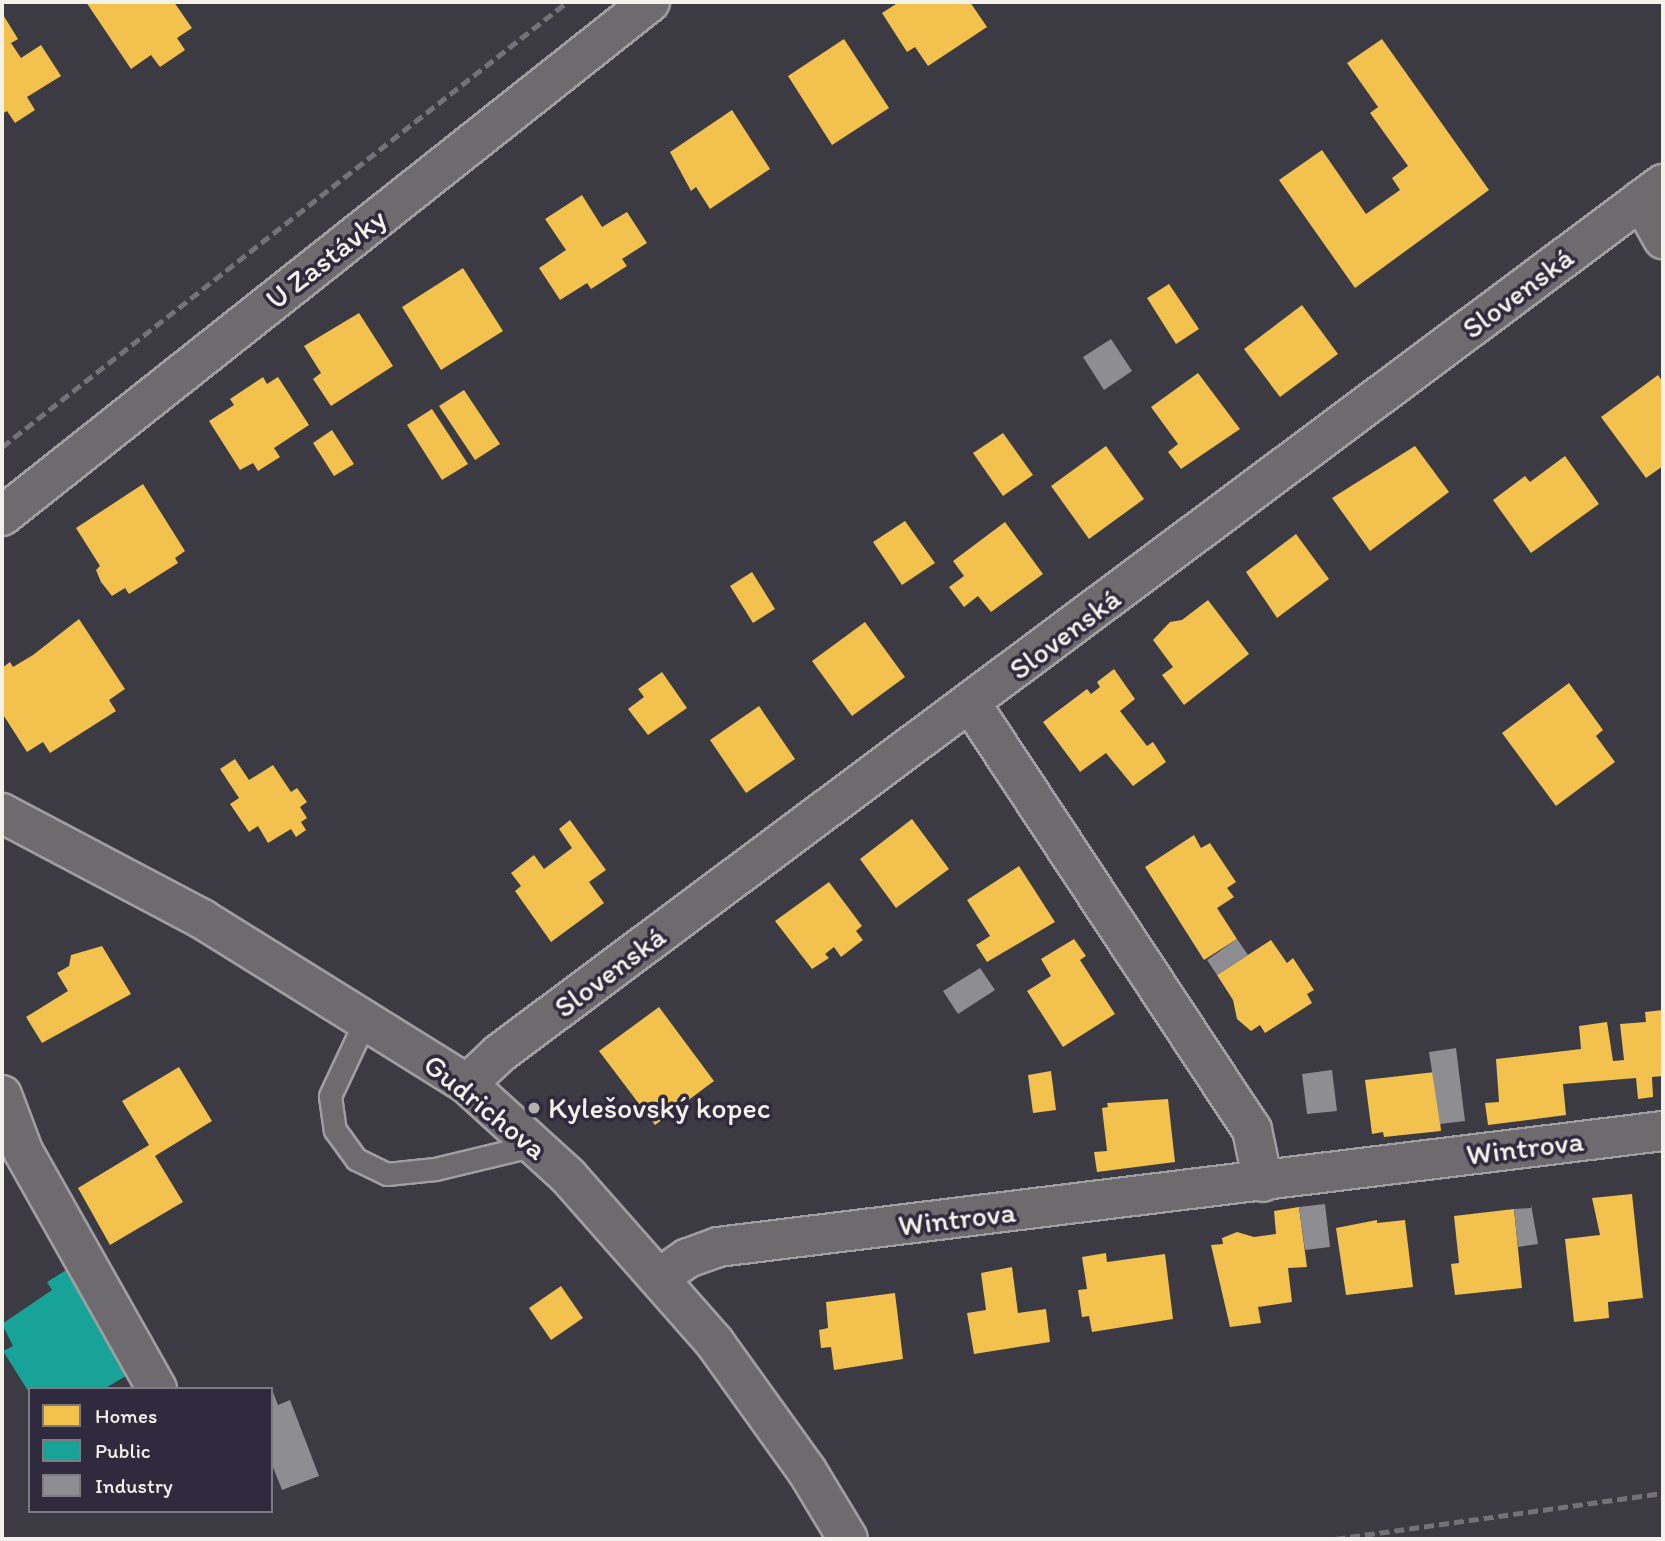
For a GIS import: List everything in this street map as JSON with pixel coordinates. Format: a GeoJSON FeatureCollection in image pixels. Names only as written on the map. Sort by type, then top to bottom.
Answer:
{"type":"FeatureCollection","features":[{"type":"Feature","properties":{"kind":"street","name":"U Zastávky"},"geometry":{"type":"LineString","coordinates":[[2,516],[650,2]]}},
{"type":"Feature","properties":{"kind":"street"},"geometry":{"type":"LineString","coordinates":[[1652,192],[1663,239]]}},
{"type":"Feature","properties":{"kind":"street","name":"Slovenská"},"geometry":{"type":"LineString","coordinates":[[467,1084],[500,1053],[971,704],[1652,192]]}},
{"type":"Feature","properties":{"kind":"street"},"geometry":{"type":"LineString","coordinates":[[971,704],[1252,1130],[1263,1182]]}},
{"type":"Feature","properties":{"kind":"street","name":"Gudrichova"},"geometry":{"type":"LineString","coordinates":[[2,813],[202,919],[467,1084],[535,1145],[660,1278],[754,1396],[807,1471],[848,1539]]}},
{"type":"Feature","properties":{"kind":"street"},"geometry":{"type":"LineString","coordinates":[[2,1095],[23,1151],[156,1387]]}},
{"type":"Feature","properties":{"kind":"street","name":"Wintrova"},"geometry":{"type":"LineString","coordinates":[[660,1278],[688,1258],[718,1247],[1263,1182],[1663,1130]]}},
{"type":"Feature","properties":{"kind":"lane"},"geometry":{"type":"LineString","coordinates":[[366,1019],[330,1096],[335,1130],[356,1159],[387,1174],[435,1169],[535,1145]]}},
{"type":"Feature","properties":{"kind":"building: Homes"},"geometry":{"type":"Polygon","coordinates":[[[86,2],[174,2],[192,28],[177,38],[185,50],[160,67],[151,55],[131,69],[86,2]]]}},
{"type":"Feature","properties":{"kind":"building: Homes"},"geometry":{"type":"Polygon","coordinates":[[[899,2],[970,2],[987,27],[928,66],[915,47],[907,52],[882,13],[899,2]]]}},
{"type":"Feature","properties":{"kind":"building: Homes"},"geometry":{"type":"Polygon","coordinates":[[[2,13],[18,39],[11,43],[21,58],[41,45],[61,76],[27,97],[35,110],[15,123],[7,111],[2,114],[2,13]]]}},
{"type":"Feature","properties":{"kind":"building: Homes"},"geometry":{"type":"Polygon","coordinates":[[[844,39],[889,108],[832,145],[788,76],[844,39]]]}},
{"type":"Feature","properties":{"kind":"building: Homes"},"geometry":{"type":"Polygon","coordinates":[[[1382,39],[1489,190],[1355,288],[1279,180],[1322,150],[1366,214],[1400,190],[1392,178],[1408,166],[1370,113],[1378,107],[1347,63],[1382,39]]]}},
{"type":"Feature","properties":{"kind":"building: Homes"},"geometry":{"type":"Polygon","coordinates":[[[732,110],[770,169],[710,209],[696,187],[691,191],[670,152],[732,110]]]}},
{"type":"Feature","properties":{"kind":"building: Homes"},"geometry":{"type":"Polygon","coordinates":[[[582,195],[602,227],[627,212],[647,243],[622,259],[627,266],[591,289],[587,283],[560,300],[539,268],[566,250],[545,219],[582,195]]]}},
{"type":"Feature","properties":{"kind":"building: Homes"},"geometry":{"type":"Polygon","coordinates":[[[463,268],[503,331],[441,370],[402,307],[463,268]]]}},
{"type":"Feature","properties":{"kind":"building: Homes"},"geometry":{"type":"Polygon","coordinates":[[[1169,284],[1199,329],[1176,344],[1147,298],[1169,284]]]}},
{"type":"Feature","properties":{"kind":"building: Homes"},"geometry":{"type":"Polygon","coordinates":[[[1302,305],[1338,354],[1280,397],[1244,349],[1302,305]]]}},
{"type":"Feature","properties":{"kind":"building: Homes"},"geometry":{"type":"Polygon","coordinates":[[[359,313],[393,366],[331,406],[313,379],[321,373],[304,346],[359,313]]]}},
{"type":"Feature","properties":{"kind":"building: Homes"},"geometry":{"type":"Polygon","coordinates":[[[1198,373],[1240,429],[1181,469],[1168,452],[1178,444],[1151,407],[1198,373]]]}},
{"type":"Feature","properties":{"kind":"building: Homes"},"geometry":{"type":"Polygon","coordinates":[[[1658,375],[1663,382],[1663,466],[1646,478],[1601,417],[1658,375]]]}},
{"type":"Feature","properties":{"kind":"building: Homes"},"geometry":{"type":"Polygon","coordinates":[[[263,377],[267,384],[278,377],[309,425],[274,448],[280,457],[258,471],[253,463],[240,470],[209,421],[234,405],[230,399],[263,377]]]}},
{"type":"Feature","properties":{"kind":"building: Homes"},"geometry":{"type":"Polygon","coordinates":[[[464,390],[500,444],[475,460],[439,406],[464,390]]]}},
{"type":"Feature","properties":{"kind":"building: Homes"},"geometry":{"type":"Polygon","coordinates":[[[432,409],[468,464],[442,480],[407,425],[432,409]]]}},
{"type":"Feature","properties":{"kind":"building: Homes"},"geometry":{"type":"Polygon","coordinates":[[[332,430],[354,464],[334,476],[313,443],[332,430]]]}},
{"type":"Feature","properties":{"kind":"building: Homes"},"geometry":{"type":"Polygon","coordinates":[[[1003,433],[1033,475],[1003,496],[973,453],[1003,433]]]}},
{"type":"Feature","properties":{"kind":"building: Homes"},"geometry":{"type":"Polygon","coordinates":[[[1106,446],[1144,499],[1089,539],[1051,486],[1106,446]]]}},
{"type":"Feature","properties":{"kind":"building: Homes"},"geometry":{"type":"Polygon","coordinates":[[[1415,446],[1449,492],[1370,551],[1332,498],[1415,446]]]}},
{"type":"Feature","properties":{"kind":"building: Homes"},"geometry":{"type":"Polygon","coordinates":[[[1565,456],[1599,504],[1531,553],[1493,500],[1525,476],[1530,482],[1565,456]]]}},
{"type":"Feature","properties":{"kind":"building: Homes"},"geometry":{"type":"Polygon","coordinates":[[[143,484],[185,551],[175,558],[178,563],[129,594],[125,588],[112,596],[96,570],[100,566],[76,528],[143,484]]]}},
{"type":"Feature","properties":{"kind":"building: Homes"},"geometry":{"type":"Polygon","coordinates":[[[905,521],[935,563],[902,585],[873,542],[905,521]]]}},
{"type":"Feature","properties":{"kind":"building: Homes"},"geometry":{"type":"Polygon","coordinates":[[[1005,522],[1043,574],[991,612],[978,596],[964,607],[949,587],[964,576],[953,561],[1005,522]]]}},
{"type":"Feature","properties":{"kind":"building: Homes"},"geometry":{"type":"Polygon","coordinates":[[[1296,534],[1329,579],[1277,618],[1246,572],[1296,534]]]}},
{"type":"Feature","properties":{"kind":"building: Homes"},"geometry":{"type":"Polygon","coordinates":[[[752,572],[775,609],[753,623],[730,586],[752,572]]]}},
{"type":"Feature","properties":{"kind":"building: Homes"},"geometry":{"type":"Polygon","coordinates":[[[1208,600],[1249,654],[1184,705],[1162,675],[1173,667],[1153,640],[1170,622],[1182,620],[1208,600]]]}},
{"type":"Feature","properties":{"kind":"building: Homes"},"geometry":{"type":"Polygon","coordinates":[[[79,619],[125,689],[109,700],[116,711],[50,753],[43,742],[27,752],[2,713],[2,668],[10,662],[13,667],[33,655],[79,619]]]}},
{"type":"Feature","properties":{"kind":"building: Homes"},"geometry":{"type":"Polygon","coordinates":[[[865,622],[905,677],[852,716],[812,661],[865,622]]]}},
{"type":"Feature","properties":{"kind":"building: Homes"},"geometry":{"type":"Polygon","coordinates":[[[1114,669],[1135,699],[1120,711],[1147,746],[1153,742],[1166,762],[1133,786],[1106,753],[1080,772],[1043,722],[1087,689],[1091,694],[1100,687],[1097,682],[1114,669]]]}},
{"type":"Feature","properties":{"kind":"building: Homes"},"geometry":{"type":"Polygon","coordinates":[[[662,672],[687,708],[648,735],[628,709],[644,697],[638,689],[662,672]]]}},
{"type":"Feature","properties":{"kind":"building: Homes"},"geometry":{"type":"Polygon","coordinates":[[[1569,683],[1603,730],[1596,736],[1615,762],[1556,806],[1502,733],[1569,683]]]}},
{"type":"Feature","properties":{"kind":"building: Homes"},"geometry":{"type":"Polygon","coordinates":[[[759,706],[795,759],[746,793],[710,740],[759,706]]]}},
{"type":"Feature","properties":{"kind":"building: Homes"},"geometry":{"type":"Polygon","coordinates":[[[235,759],[249,780],[273,765],[291,792],[297,788],[307,802],[300,807],[307,818],[301,822],[306,830],[296,837],[291,829],[268,843],[258,826],[249,832],[230,804],[239,798],[220,769],[235,759]]]}},
{"type":"Feature","properties":{"kind":"building: Homes"},"geometry":{"type":"Polygon","coordinates":[[[912,819],[949,869],[896,908],[860,859],[912,819]]]}},
{"type":"Feature","properties":{"kind":"building: Homes"},"geometry":{"type":"Polygon","coordinates":[[[570,820],[606,870],[589,882],[604,903],[551,942],[515,891],[521,886],[511,873],[534,855],[544,869],[572,848],[559,829],[570,820]]]}},
{"type":"Feature","properties":{"kind":"building: Homes"},"geometry":{"type":"Polygon","coordinates":[[[1194,835],[1201,848],[1210,843],[1236,882],[1227,888],[1234,897],[1217,908],[1237,939],[1204,960],[1145,867],[1194,835]]]}},
{"type":"Feature","properties":{"kind":"building: Homes"},"geometry":{"type":"Polygon","coordinates":[[[1019,866],[1055,922],[987,962],[976,945],[990,936],[967,900],[1019,866]]]}},
{"type":"Feature","properties":{"kind":"building: Homes"},"geometry":{"type":"Polygon","coordinates":[[[829,882],[862,926],[856,931],[863,940],[841,957],[834,947],[825,954],[829,958],[812,969],[775,921],[829,882]]]}},
{"type":"Feature","properties":{"kind":"building: Homes"},"geometry":{"type":"Polygon","coordinates":[[[1074,939],[1086,956],[1080,960],[1115,1014],[1063,1047],[1027,991],[1051,976],[1041,959],[1074,939]]]}},
{"type":"Feature","properties":{"kind":"building: Homes"},"geometry":{"type":"Polygon","coordinates":[[[1271,940],[1287,963],[1293,958],[1314,990],[1307,994],[1312,1003],[1265,1033],[1260,1025],[1251,1031],[1237,1019],[1233,1000],[1217,975],[1271,940]]]}},
{"type":"Feature","properties":{"kind":"building: Homes"},"geometry":{"type":"Polygon","coordinates":[[[102,946],[131,994],[42,1043],[26,1017],[68,991],[57,973],[69,966],[71,955],[102,946]]]}},
{"type":"Feature","properties":{"kind":"building: Homes"},"geometry":{"type":"Polygon","coordinates":[[[659,1007],[714,1081],[655,1125],[599,1051],[659,1007]]]}},
{"type":"Feature","properties":{"kind":"building: Homes"},"geometry":{"type":"Polygon","coordinates":[[[1663,1010],[1663,1076],[1652,1077],[1653,1097],[1638,1099],[1636,1078],[1563,1084],[1566,1115],[1488,1125],[1485,1103],[1499,1102],[1496,1059],[1581,1049],[1579,1026],[1607,1022],[1613,1061],[1624,1060],[1620,1024],[1646,1022],[1645,1012],[1663,1010]]]}},
{"type":"Feature","properties":{"kind":"building: Homes"},"geometry":{"type":"Polygon","coordinates":[[[179,1067],[212,1121],[155,1156],[183,1202],[110,1245],[78,1188],[149,1145],[122,1101],[179,1067]]]}},
{"type":"Feature","properties":{"kind":"building: Homes"},"geometry":{"type":"Polygon","coordinates":[[[1051,1071],[1056,1110],[1033,1113],[1028,1075],[1051,1071]]]}},
{"type":"Feature","properties":{"kind":"building: Homes"},"geometry":{"type":"Polygon","coordinates":[[[1435,1072],[1441,1131],[1384,1137],[1383,1132],[1372,1134],[1365,1080],[1435,1072]]]}},
{"type":"Feature","properties":{"kind":"building: Homes"},"geometry":{"type":"Polygon","coordinates":[[[1168,1099],[1175,1162],[1097,1172],[1094,1152],[1107,1151],[1102,1108],[1108,1107],[1107,1103],[1168,1099]]]}},
{"type":"Feature","properties":{"kind":"building: Homes"},"geometry":{"type":"Polygon","coordinates":[[[1632,1194],[1643,1298],[1608,1302],[1609,1318],[1574,1322],[1565,1239],[1600,1235],[1592,1198],[1632,1194]]]}},
{"type":"Feature","properties":{"kind":"building: Homes"},"geometry":{"type":"Polygon","coordinates":[[[1299,1207],[1307,1267],[1288,1268],[1292,1302],[1258,1307],[1261,1323],[1230,1327],[1211,1245],[1223,1244],[1222,1238],[1237,1232],[1254,1237],[1276,1234],[1274,1211],[1299,1207]]]}},
{"type":"Feature","properties":{"kind":"building: Homes"},"geometry":{"type":"Polygon","coordinates":[[[1514,1209],[1522,1288],[1455,1295],[1451,1264],[1459,1263],[1454,1216],[1514,1209]]]}},
{"type":"Feature","properties":{"kind":"building: Homes"},"geometry":{"type":"Polygon","coordinates":[[[1377,1220],[1377,1223],[1405,1220],[1413,1287],[1346,1295],[1336,1228],[1377,1220]]]}},
{"type":"Feature","properties":{"kind":"building: Homes"},"geometry":{"type":"Polygon","coordinates":[[[1106,1253],[1107,1262],[1165,1254],[1173,1319],[1092,1332],[1089,1316],[1082,1317],[1078,1290],[1087,1289],[1082,1257],[1106,1253]]]}},
{"type":"Feature","properties":{"kind":"building: Homes"},"geometry":{"type":"Polygon","coordinates":[[[1012,1267],[1018,1313],[1046,1309],[1050,1342],[974,1354],[967,1313],[986,1310],[981,1273],[1012,1267]]]}},
{"type":"Feature","properties":{"kind":"building: Homes"},"geometry":{"type":"Polygon","coordinates":[[[561,1286],[583,1318],[551,1340],[529,1308],[561,1286]]]}},
{"type":"Feature","properties":{"kind":"building: Homes"},"geometry":{"type":"Polygon","coordinates":[[[895,1293],[903,1359],[834,1370],[831,1347],[821,1348],[819,1330],[828,1328],[826,1302],[895,1293]]]}},
{"type":"Feature","properties":{"kind":"building: Public"},"geometry":{"type":"Polygon","coordinates":[[[76,1264],[136,1370],[107,1387],[28,1387],[28,1391],[3,1351],[13,1346],[2,1324],[52,1290],[47,1282],[76,1264]]]}},
{"type":"Feature","properties":{"kind":"building: Industry"},"geometry":{"type":"Polygon","coordinates":[[[1111,339],[1132,371],[1104,390],[1083,357],[1111,339]]]}},
{"type":"Feature","properties":{"kind":"building: Industry"},"geometry":{"type":"Polygon","coordinates":[[[1237,939],[1248,955],[1217,975],[1207,960],[1237,939]]]}},
{"type":"Feature","properties":{"kind":"building: Industry"},"geometry":{"type":"Polygon","coordinates":[[[980,968],[995,990],[958,1014],[943,991],[980,968]]]}},
{"type":"Feature","properties":{"kind":"building: Industry"},"geometry":{"type":"Polygon","coordinates":[[[1456,1048],[1465,1121],[1440,1124],[1429,1052],[1456,1048]]]}},
{"type":"Feature","properties":{"kind":"building: Industry"},"geometry":{"type":"Polygon","coordinates":[[[1332,1070],[1337,1111],[1307,1114],[1302,1074],[1332,1070]]]}},
{"type":"Feature","properties":{"kind":"building: Industry"},"geometry":{"type":"Polygon","coordinates":[[[1325,1204],[1330,1247],[1305,1250],[1299,1207],[1325,1204]]]}},
{"type":"Feature","properties":{"kind":"building: Industry"},"geometry":{"type":"Polygon","coordinates":[[[1531,1204],[1538,1244],[1518,1247],[1514,1209],[1531,1208],[1531,1204]]]}},
{"type":"Feature","properties":{"kind":"building: Industry"},"geometry":{"type":"Polygon","coordinates":[[[273,1392],[278,1405],[290,1400],[319,1476],[282,1490],[273,1467],[273,1392]]]}},
{"type":"Feature","properties":{"kind":"railway"},"geometry":{"type":"LineString","coordinates":[[2,447],[567,2]]}},
{"type":"Feature","properties":{"kind":"railway"},"geometry":{"type":"LineString","coordinates":[[1335,1539],[1663,1493]]}},
{"type":"Feature","properties":{"kind":"place","name":"Kylešovský kopec"},"geometry":{"type":"Point","coordinates":[534,1108]}}]}
